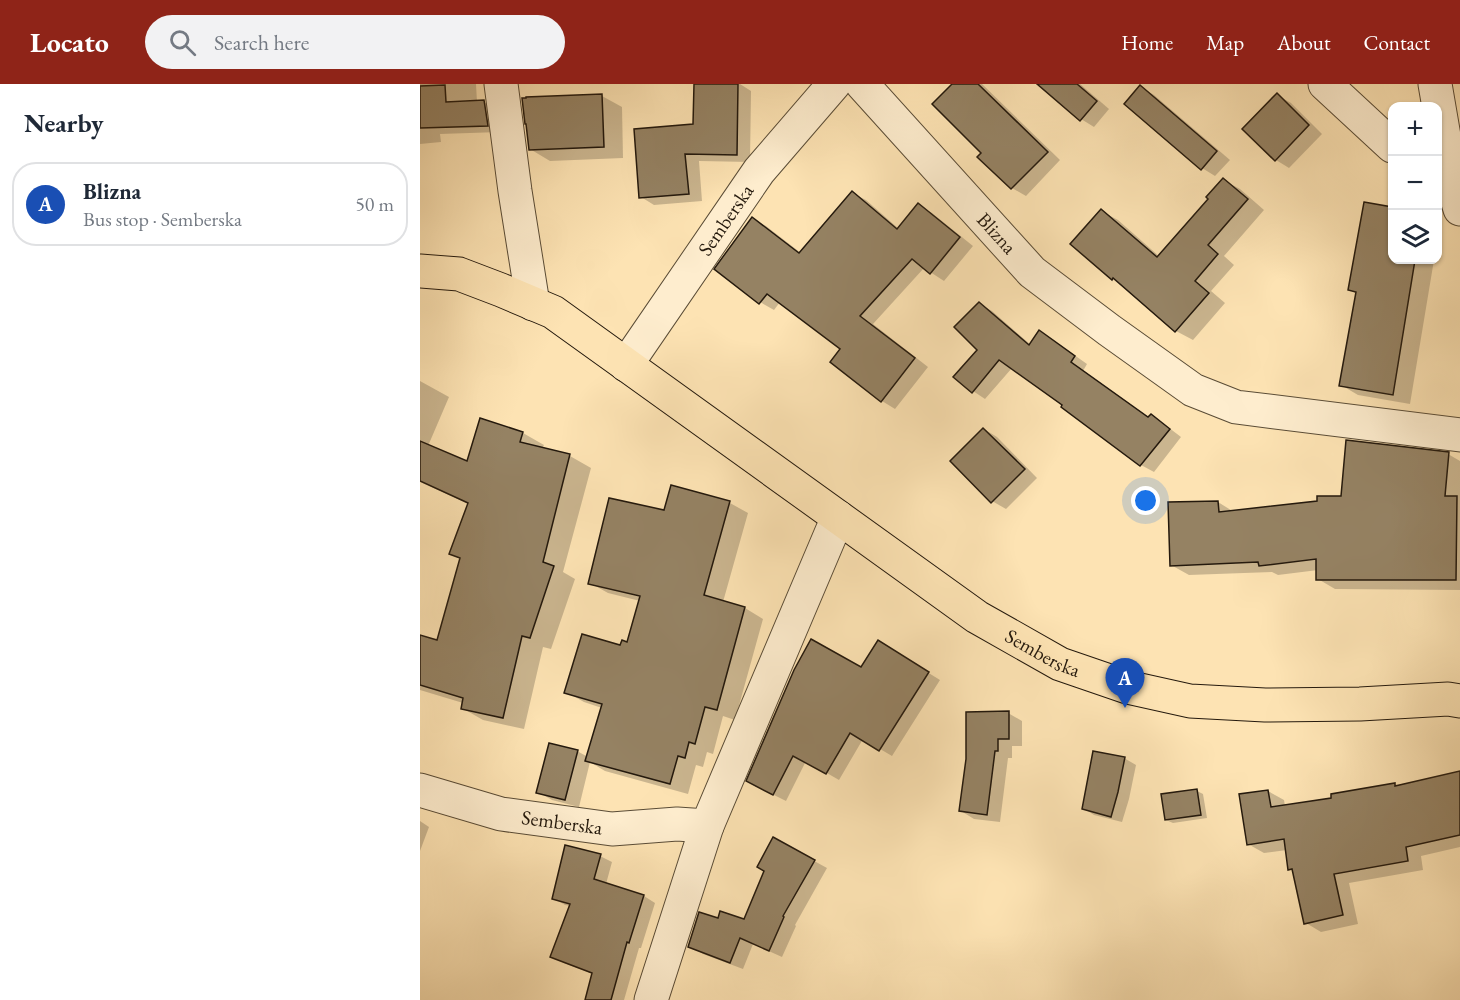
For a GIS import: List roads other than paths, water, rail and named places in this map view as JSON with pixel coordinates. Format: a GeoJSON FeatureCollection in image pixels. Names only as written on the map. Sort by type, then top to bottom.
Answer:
{"type":"FeatureCollection","features":[{"type":"Feature","properties":{"kind":"main road","name":"Semberska"},"geometry":{"type":"LineString","coordinates":[[420,271],[459,274],[553,312],[977,616],[1060,664],[1127,687],[1190,701],[1265,705],[1360,704],[1448,699],[1460,701]]}},
{"type":"Feature","properties":{"kind":"street"},"geometry":{"type":"LineString","coordinates":[[501,84],[533,304]]}},
{"type":"Feature","properties":{"kind":"street","name":"Semberska"},"geometry":{"type":"LineString","coordinates":[[626,365],[759,171],[834,84]]}},
{"type":"Feature","properties":{"kind":"street","name":"Blizna"},"geometry":{"type":"LineString","coordinates":[[862,84],[1032,272],[1193,390],[1236,407],[1460,435]]}},
{"type":"Feature","properties":{"kind":"street"},"geometry":{"type":"LineString","coordinates":[[1325,84],[1388,142]]}},
{"type":"Feature","properties":{"kind":"street"},"geometry":{"type":"LineString","coordinates":[[1435,84],[1452,183],[1460,210]]}},
{"type":"Feature","properties":{"kind":"street"},"geometry":{"type":"LineString","coordinates":[[1442,193],[1460,210]]}},
{"type":"Feature","properties":{"kind":"street"},"geometry":{"type":"LineString","coordinates":[[651,1000],[707,826],[838,517]]}},
{"type":"Feature","properties":{"kind":"street","name":"Semberska"},"geometry":{"type":"LineString","coordinates":[[420,790],[501,814],[612,829],[677,824],[707,826]]}},
{"type":"Feature","properties":{"kind":"place","name":"Blizna"},"geometry":{"type":"Point","coordinates":[1125,708]}}]}
